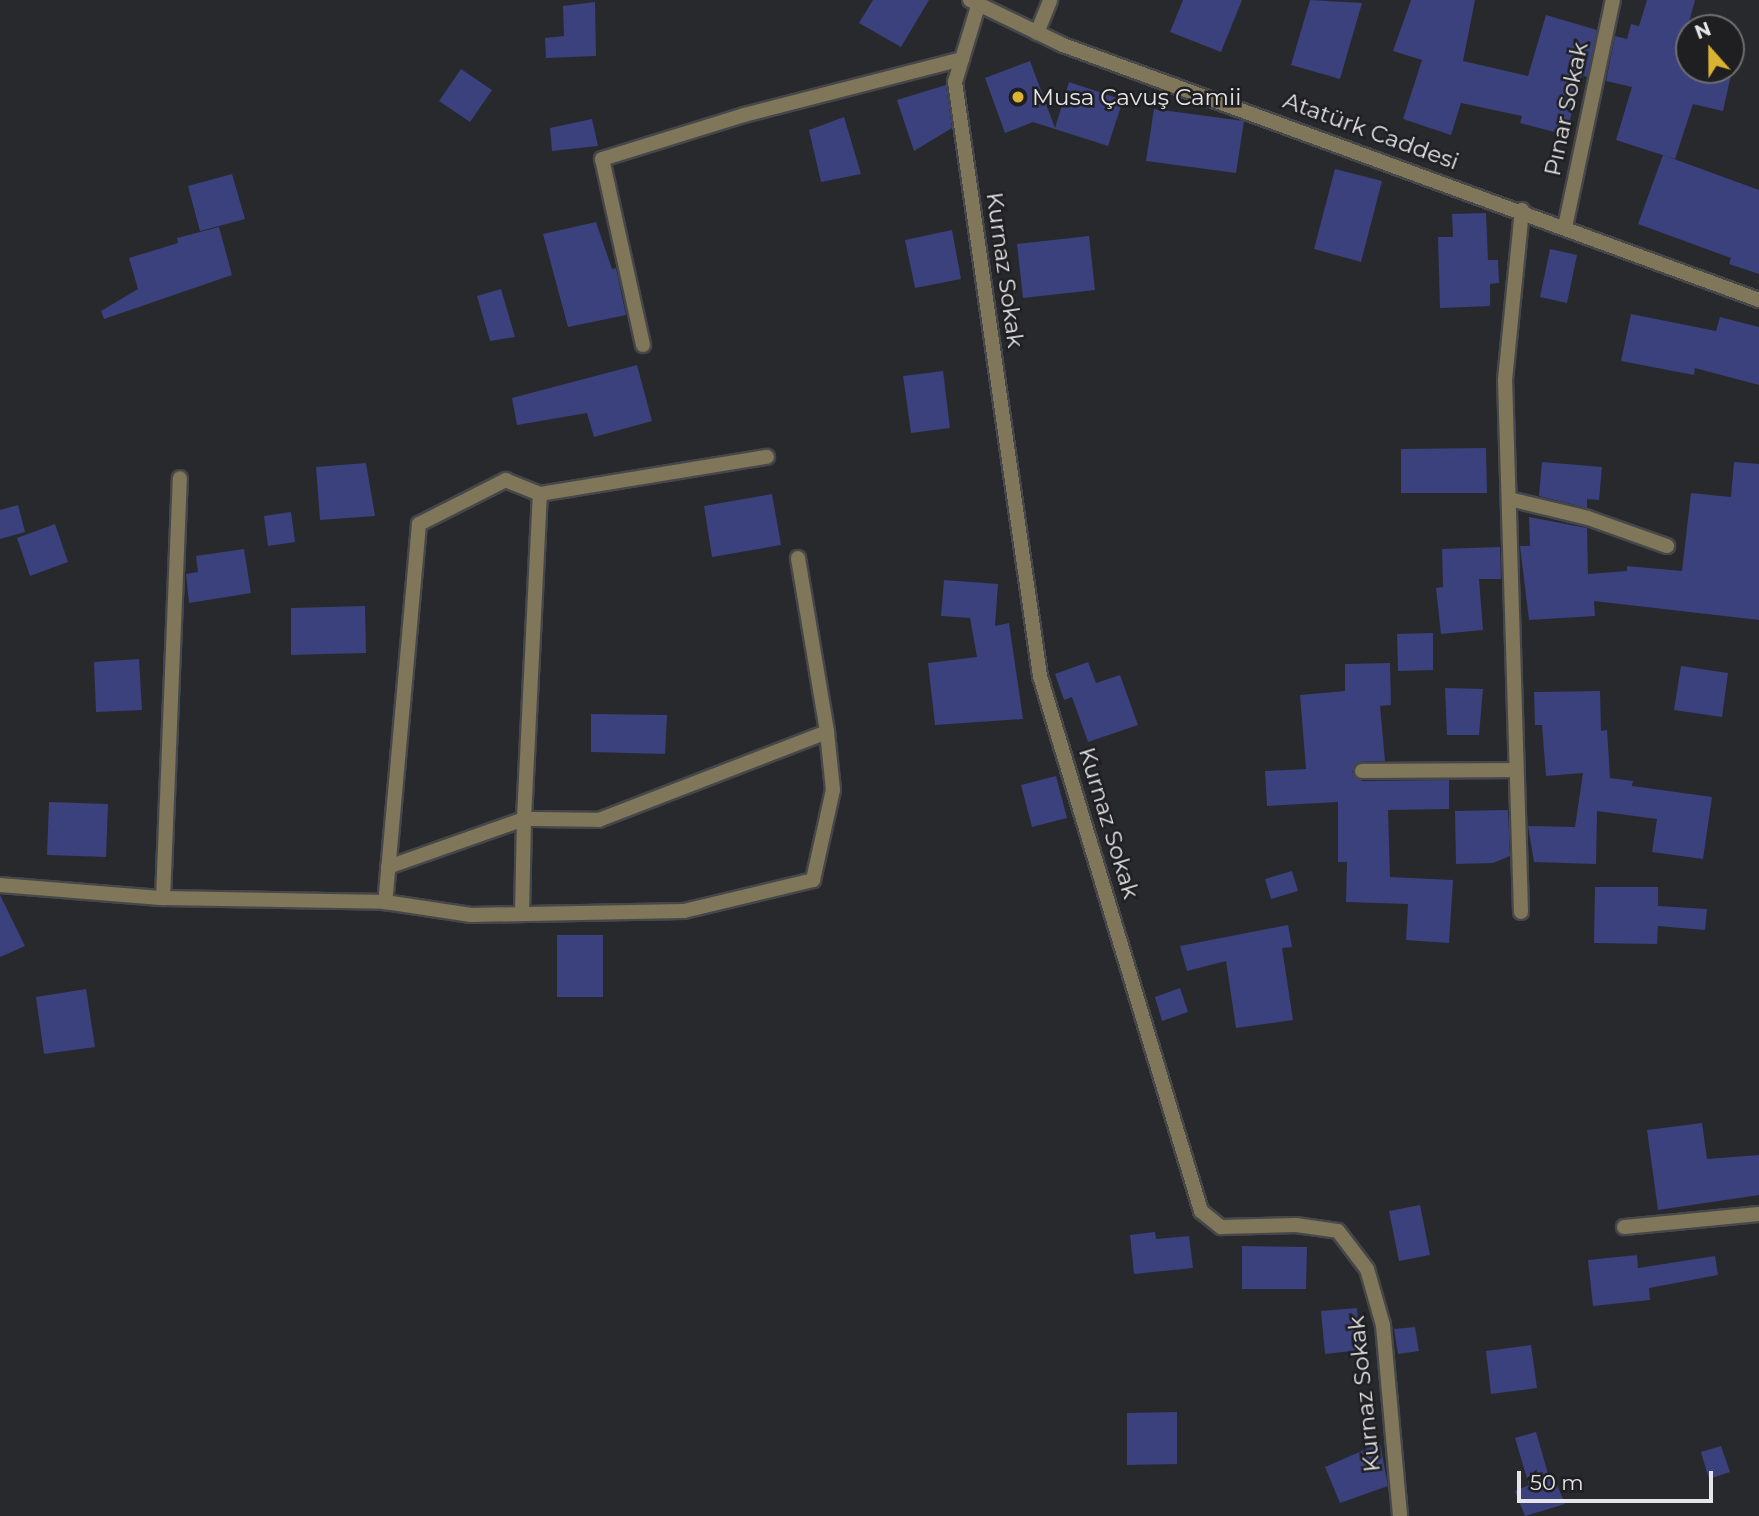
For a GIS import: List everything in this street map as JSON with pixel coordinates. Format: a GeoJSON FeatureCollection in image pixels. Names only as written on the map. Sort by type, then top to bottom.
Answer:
{"type":"FeatureCollection","features":[{"type":"Feature","properties":{"kind":"street"},"geometry":{"type":"LineString","coordinates":[[1037,33],[1050,0]]}},
{"type":"Feature","properties":{"kind":"street","name":"Pınar Sokak"},"geometry":{"type":"LineString","coordinates":[[1565,227],[1613,0]]}},
{"type":"Feature","properties":{"kind":"street","name":"Atatürk Caddesi"},"geometry":{"type":"LineString","coordinates":[[974,3],[1037,33],[1522,210],[1759,300]]}},
{"type":"Feature","properties":{"kind":"street","name":"Kurnaz Sokak"},"geometry":{"type":"LineString","coordinates":[[974,3],[955,82],[1040,676],[1188,1176],[1201,1211],[1221,1227],[1296,1225],[1338,1231],[1367,1269],[1383,1325],[1400,1516]]}},
{"type":"Feature","properties":{"kind":"street"},"geometry":{"type":"LineString","coordinates":[[643,345],[602,159],[744,115],[962,59]]}},
{"type":"Feature","properties":{"kind":"street"},"geometry":{"type":"LineString","coordinates":[[1521,912],[1505,380],[1522,210]]}},
{"type":"Feature","properties":{"kind":"street"},"geometry":{"type":"LineString","coordinates":[[385,902],[419,524],[506,480],[540,494],[767,457]]}},
{"type":"Feature","properties":{"kind":"street"},"geometry":{"type":"LineString","coordinates":[[163,898],[180,478]]}},
{"type":"Feature","properties":{"kind":"street"},"geometry":{"type":"LineString","coordinates":[[522,914],[540,494]]}},
{"type":"Feature","properties":{"kind":"street"},"geometry":{"type":"LineString","coordinates":[[1509,499],[1588,518],[1667,545]]}},
{"type":"Feature","properties":{"kind":"street"},"geometry":{"type":"LineString","coordinates":[[0,885],[163,898],[385,902],[471,915],[684,911],[813,880],[833,790],[827,733],[798,558]]}},
{"type":"Feature","properties":{"kind":"street"},"geometry":{"type":"LineString","coordinates":[[388,867],[524,819],[599,820],[827,733]]}},
{"type":"Feature","properties":{"kind":"street"},"geometry":{"type":"LineString","coordinates":[[1362,771],[1515,771]]}},
{"type":"Feature","properties":{"kind":"street"},"geometry":{"type":"LineString","coordinates":[[1624,1227],[1759,1214]]}},
{"type":"Feature","properties":{"kind":"building"},"geometry":{"type":"Polygon","coordinates":[[[873,0],[929,0],[901,47],[859,23],[873,0]]]}},
{"type":"Feature","properties":{"kind":"building"},"geometry":{"type":"Polygon","coordinates":[[[1183,0],[1242,0],[1221,52],[1170,32],[1183,0]]]}},
{"type":"Feature","properties":{"kind":"building"},"geometry":{"type":"Polygon","coordinates":[[[1310,0],[1362,3],[1340,79],[1291,65],[1310,0]]]}},
{"type":"Feature","properties":{"kind":"building"},"geometry":{"type":"Polygon","coordinates":[[[1411,0],[1475,0],[1463,61],[1528,76],[1546,15],[1597,30],[1587,77],[1582,75],[1566,135],[1520,123],[1522,116],[1461,103],[1451,135],[1403,119],[1422,60],[1393,51],[1411,0]]]}},
{"type":"Feature","properties":{"kind":"building"},"geometry":{"type":"Polygon","coordinates":[[[1647,0],[1695,0],[1691,14],[1675,14],[1675,84],[1729,84],[1723,111],[1693,104],[1675,159],[1616,140],[1632,87],[1606,81],[1615,36],[1627,39],[1631,24],[1639,26],[1647,0]]]}},
{"type":"Feature","properties":{"kind":"building"},"geometry":{"type":"Polygon","coordinates":[[[595,2],[596,56],[546,58],[545,38],[564,36],[563,6],[595,2]]]}},
{"type":"Feature","properties":{"kind":"building"},"geometry":{"type":"Polygon","coordinates":[[[1030,61],[1055,128],[1069,82],[1123,100],[1108,146],[1033,122],[1005,133],[985,78],[1030,61]]]}},
{"type":"Feature","properties":{"kind":"building"},"geometry":{"type":"Polygon","coordinates":[[[461,69],[492,90],[470,122],[439,101],[461,69]]]}},
{"type":"Feature","properties":{"kind":"building"},"geometry":{"type":"Polygon","coordinates":[[[946,85],[952,128],[914,151],[897,100],[946,85]]]}},
{"type":"Feature","properties":{"kind":"building"},"geometry":{"type":"Polygon","coordinates":[[[1154,109],[1244,121],[1236,173],[1146,161],[1154,109]]]}},
{"type":"Feature","properties":{"kind":"building"},"geometry":{"type":"Polygon","coordinates":[[[844,117],[861,174],[821,182],[809,130],[844,117]]]}},
{"type":"Feature","properties":{"kind":"building"},"geometry":{"type":"Polygon","coordinates":[[[592,119],[598,146],[552,151],[550,128],[592,119]]]}},
{"type":"Feature","properties":{"kind":"building"},"geometry":{"type":"Polygon","coordinates":[[[1663,155],[1759,190],[1759,274],[1729,264],[1731,258],[1638,224],[1663,155]]]}},
{"type":"Feature","properties":{"kind":"building"},"geometry":{"type":"Polygon","coordinates":[[[1335,169],[1382,181],[1361,262],[1314,249],[1335,169]]]}},
{"type":"Feature","properties":{"kind":"building"},"geometry":{"type":"Polygon","coordinates":[[[232,174],[245,219],[200,231],[188,186],[232,174]]]}},
{"type":"Feature","properties":{"kind":"building"},"geometry":{"type":"Polygon","coordinates":[[[1486,213],[1488,260],[1498,260],[1499,283],[1490,284],[1490,306],[1440,308],[1438,237],[1453,237],[1452,214],[1486,213]]]}},
{"type":"Feature","properties":{"kind":"building"},"geometry":{"type":"Polygon","coordinates":[[[596,222],[612,269],[616,268],[626,315],[568,327],[543,234],[596,222]]]}},
{"type":"Feature","properties":{"kind":"building"},"geometry":{"type":"Polygon","coordinates":[[[219,227],[232,275],[104,319],[101,311],[138,289],[129,258],[178,243],[177,238],[219,227]]]}},
{"type":"Feature","properties":{"kind":"building"},"geometry":{"type":"Polygon","coordinates":[[[952,230],[961,279],[915,288],[905,240],[952,230]]]}},
{"type":"Feature","properties":{"kind":"building"},"geometry":{"type":"Polygon","coordinates":[[[1089,236],[1095,290],[1023,298],[1017,244],[1089,236]]]}},
{"type":"Feature","properties":{"kind":"building"},"geometry":{"type":"Polygon","coordinates":[[[1550,249],[1577,255],[1567,303],[1540,297],[1550,249]]]}},
{"type":"Feature","properties":{"kind":"building"},"geometry":{"type":"Polygon","coordinates":[[[501,289],[515,337],[490,341],[477,296],[501,289]]]}},
{"type":"Feature","properties":{"kind":"building"},"geometry":{"type":"Polygon","coordinates":[[[1631,314],[1716,331],[1720,317],[1759,327],[1759,385],[1695,368],[1694,375],[1621,361],[1631,314]]]}},
{"type":"Feature","properties":{"kind":"building"},"geometry":{"type":"Polygon","coordinates":[[[637,365],[652,421],[594,437],[587,413],[517,425],[512,398],[637,365]]]}},
{"type":"Feature","properties":{"kind":"building"},"geometry":{"type":"Polygon","coordinates":[[[943,371],[950,428],[911,433],[903,376],[943,371]]]}},
{"type":"Feature","properties":{"kind":"building"},"geometry":{"type":"Polygon","coordinates":[[[1486,448],[1487,493],[1401,493],[1401,449],[1486,448]]]}},
{"type":"Feature","properties":{"kind":"building"},"geometry":{"type":"Polygon","coordinates":[[[1542,462],[1602,467],[1599,500],[1587,499],[1587,508],[1539,496],[1542,462]]]}},
{"type":"Feature","properties":{"kind":"building"},"geometry":{"type":"Polygon","coordinates":[[[1734,462],[1759,464],[1759,620],[1594,601],[1595,616],[1529,620],[1520,546],[1530,546],[1529,517],[1587,528],[1588,574],[1627,571],[1627,566],[1682,571],[1691,493],[1731,497],[1734,462]]]}},
{"type":"Feature","properties":{"kind":"building"},"geometry":{"type":"Polygon","coordinates":[[[366,463],[375,516],[320,520],[316,467],[366,463]]]}},
{"type":"Feature","properties":{"kind":"building"},"geometry":{"type":"Polygon","coordinates":[[[772,494],[781,545],[712,557],[704,506],[772,494]]]}},
{"type":"Feature","properties":{"kind":"building"},"geometry":{"type":"Polygon","coordinates":[[[18,505],[25,532],[0,539],[0,510],[18,505]]]}},
{"type":"Feature","properties":{"kind":"building"},"geometry":{"type":"Polygon","coordinates":[[[291,512],[295,542],[268,546],[264,516],[291,512]]]}},
{"type":"Feature","properties":{"kind":"building"},"geometry":{"type":"Polygon","coordinates":[[[55,524],[68,562],[30,576],[17,538],[55,524]]]}},
{"type":"Feature","properties":{"kind":"building"},"geometry":{"type":"Polygon","coordinates":[[[1500,547],[1501,579],[1479,579],[1483,630],[1441,634],[1436,588],[1443,587],[1442,549],[1500,547]]]}},
{"type":"Feature","properties":{"kind":"building"},"geometry":{"type":"Polygon","coordinates":[[[244,549],[251,593],[189,603],[186,574],[198,572],[196,556],[244,549]]]}},
{"type":"Feature","properties":{"kind":"building"},"geometry":{"type":"Polygon","coordinates":[[[944,580],[998,584],[995,626],[1009,623],[1023,719],[935,725],[928,663],[977,657],[970,618],[941,616],[944,580]]]}},
{"type":"Feature","properties":{"kind":"building"},"geometry":{"type":"Polygon","coordinates":[[[365,606],[366,653],[291,655],[291,608],[365,606]]]}},
{"type":"Feature","properties":{"kind":"building"},"geometry":{"type":"Polygon","coordinates":[[[1433,633],[1433,670],[1398,671],[1397,634],[1433,633]]]}},
{"type":"Feature","properties":{"kind":"building"},"geometry":{"type":"Polygon","coordinates":[[[139,659],[142,710],[96,712],[94,662],[139,659]]]}},
{"type":"Feature","properties":{"kind":"building"},"geometry":{"type":"Polygon","coordinates":[[[1088,662],[1096,683],[1120,675],[1138,725],[1088,742],[1072,697],[1064,700],[1055,674],[1088,662]]]}},
{"type":"Feature","properties":{"kind":"building"},"geometry":{"type":"Polygon","coordinates":[[[1390,663],[1391,705],[1380,706],[1385,761],[1358,762],[1352,772],[1362,781],[1449,780],[1449,809],[1388,810],[1390,877],[1453,880],[1449,943],[1406,940],[1408,904],[1346,902],[1347,862],[1338,862],[1338,802],[1267,806],[1265,771],[1306,769],[1300,695],[1345,691],[1345,664],[1390,663]]]}},
{"type":"Feature","properties":{"kind":"building"},"geometry":{"type":"Polygon","coordinates":[[[1681,666],[1728,673],[1722,717],[1674,710],[1681,666]]]}},
{"type":"Feature","properties":{"kind":"building"},"geometry":{"type":"Polygon","coordinates":[[[1445,688],[1483,689],[1479,735],[1447,735],[1445,688]]]}},
{"type":"Feature","properties":{"kind":"building"},"geometry":{"type":"Polygon","coordinates":[[[1600,691],[1601,731],[1607,730],[1610,778],[1633,781],[1632,786],[1712,797],[1703,859],[1652,852],[1657,819],[1597,811],[1596,864],[1534,862],[1528,826],[1575,827],[1583,773],[1546,776],[1542,725],[1535,725],[1534,692],[1600,691]]]}},
{"type":"Feature","properties":{"kind":"building"},"geometry":{"type":"Polygon","coordinates":[[[591,714],[667,715],[665,754],[591,752],[591,714]]]}},
{"type":"Feature","properties":{"kind":"building"},"geometry":{"type":"Polygon","coordinates":[[[1056,776],[1067,818],[1032,827],[1021,785],[1056,776]]]}},
{"type":"Feature","properties":{"kind":"building"},"geometry":{"type":"Polygon","coordinates":[[[49,802],[108,804],[106,857],[47,855],[49,802]]]}},
{"type":"Feature","properties":{"kind":"building"},"geometry":{"type":"Polygon","coordinates":[[[1508,810],[1510,856],[1493,863],[1456,864],[1455,811],[1508,810]]]}},
{"type":"Feature","properties":{"kind":"building"},"geometry":{"type":"Polygon","coordinates":[[[1292,871],[1298,891],[1271,899],[1265,879],[1292,871]]]}},
{"type":"Feature","properties":{"kind":"building"},"geometry":{"type":"Polygon","coordinates":[[[1595,887],[1658,887],[1658,906],[1707,909],[1705,930],[1658,926],[1657,944],[1594,943],[1595,887]]]}},
{"type":"Feature","properties":{"kind":"building"},"geometry":{"type":"Polygon","coordinates":[[[0,895],[25,946],[0,957],[0,895]]]}},
{"type":"Feature","properties":{"kind":"building"},"geometry":{"type":"Polygon","coordinates":[[[1288,925],[1292,947],[1282,948],[1293,1020],[1236,1028],[1226,961],[1187,971],[1180,946],[1288,925]]]}},
{"type":"Feature","properties":{"kind":"building"},"geometry":{"type":"Polygon","coordinates":[[[557,935],[603,935],[603,997],[557,997],[557,935]]]}},
{"type":"Feature","properties":{"kind":"building"},"geometry":{"type":"Polygon","coordinates":[[[1180,988],[1188,1012],[1162,1021],[1155,997],[1180,988]]]}},
{"type":"Feature","properties":{"kind":"building"},"geometry":{"type":"Polygon","coordinates":[[[86,989],[95,1047],[44,1054],[36,997],[86,989]]]}},
{"type":"Feature","properties":{"kind":"building"},"geometry":{"type":"Polygon","coordinates":[[[1702,1123],[1707,1159],[1759,1155],[1759,1195],[1658,1210],[1647,1130],[1702,1123]]]}},
{"type":"Feature","properties":{"kind":"building"},"geometry":{"type":"Polygon","coordinates":[[[1420,1205],[1430,1255],[1399,1261],[1389,1211],[1420,1205]]]}},
{"type":"Feature","properties":{"kind":"building"},"geometry":{"type":"Polygon","coordinates":[[[1155,1232],[1156,1239],[1189,1236],[1193,1268],[1134,1274],[1130,1235],[1155,1232]]]}},
{"type":"Feature","properties":{"kind":"building"},"geometry":{"type":"Polygon","coordinates":[[[1242,1246],[1307,1247],[1306,1289],[1242,1289],[1242,1246]]]}},
{"type":"Feature","properties":{"kind":"building"},"geometry":{"type":"Polygon","coordinates":[[[1637,1255],[1638,1268],[1715,1256],[1718,1275],[1649,1288],[1650,1300],[1593,1306],[1588,1260],[1637,1255]]]}},
{"type":"Feature","properties":{"kind":"building"},"geometry":{"type":"Polygon","coordinates":[[[1357,1308],[1360,1350],[1325,1354],[1321,1311],[1357,1308]]]}},
{"type":"Feature","properties":{"kind":"building"},"geometry":{"type":"Polygon","coordinates":[[[1415,1327],[1419,1351],[1398,1354],[1394,1329],[1415,1327]]]}},
{"type":"Feature","properties":{"kind":"building"},"geometry":{"type":"Polygon","coordinates":[[[1531,1345],[1537,1388],[1491,1394],[1486,1351],[1531,1345]]]}},
{"type":"Feature","properties":{"kind":"building"},"geometry":{"type":"Polygon","coordinates":[[[1177,1412],[1177,1464],[1127,1465],[1127,1413],[1177,1412]]]}},
{"type":"Feature","properties":{"kind":"building"},"geometry":{"type":"Polygon","coordinates":[[[1536,1432],[1549,1477],[1553,1475],[1565,1504],[1525,1516],[1515,1491],[1529,1485],[1515,1438],[1536,1432]]]}},
{"type":"Feature","properties":{"kind":"building"},"geometry":{"type":"Polygon","coordinates":[[[1380,1443],[1388,1486],[1340,1503],[1325,1467],[1380,1443]]]}},
{"type":"Feature","properties":{"kind":"building"},"geometry":{"type":"Polygon","coordinates":[[[1721,1446],[1730,1472],[1709,1479],[1701,1452],[1721,1446]]]}},
{"type":"Feature","properties":{"kind":"place","name":"Musa Çavuş Camii"},"geometry":{"type":"Point","coordinates":[1018,97]}}]}
